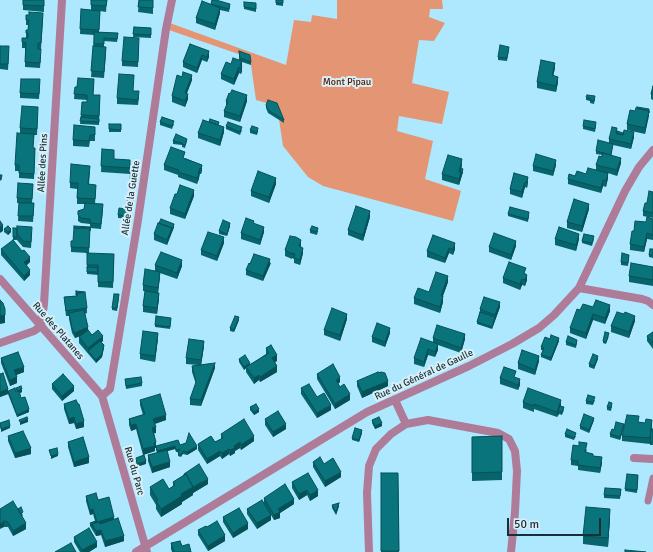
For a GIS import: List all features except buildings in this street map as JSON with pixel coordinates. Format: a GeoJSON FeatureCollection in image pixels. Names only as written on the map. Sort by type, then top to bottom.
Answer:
{"type":"FeatureCollection","features":[{"type":"Feature","properties":{"kind":"street","name":"Allée des Pins"},"geometry":{"type":"LineString","coordinates":[[41,326],[44,304],[62,0]]}},
{"type":"Feature","properties":{"kind":"street","name":"Allée de la Guette"},"geometry":{"type":"LineString","coordinates":[[102,396],[110,389],[139,212],[166,30],[172,0]]}},
{"type":"Feature","properties":{"kind":"street","name":"Rue du Général de Gaulle"},"geometry":{"type":"LineString","coordinates":[[136,552],[146,549],[367,412],[470,366],[539,328],[549,320],[579,288],[625,191],[639,168],[653,150]]}},
{"type":"Feature","properties":{"kind":"street","name":"Rue des Platanes"},"geometry":{"type":"LineString","coordinates":[[0,279],[102,396]]}},
{"type":"Feature","properties":{"kind":"street"},"geometry":{"type":"LineString","coordinates":[[579,288],[642,299],[653,305]]}},
{"type":"Feature","properties":{"kind":"street"},"geometry":{"type":"LineString","coordinates":[[0,343],[34,331],[41,326]]}},
{"type":"Feature","properties":{"kind":"street","name":"Rue du Parc"},"geometry":{"type":"LineString","coordinates":[[102,396],[146,549]]}},
{"type":"Feature","properties":{"kind":"street"},"geometry":{"type":"LineString","coordinates":[[395,400],[406,424]]}},
{"type":"Feature","properties":{"kind":"street"},"geometry":{"type":"LineString","coordinates":[[369,552],[367,494],[369,466],[376,449],[391,434],[406,424],[428,420],[498,433],[509,439],[515,451],[517,471],[516,512],[511,552]]}},
{"type":"Feature","properties":{"kind":"street"},"geometry":{"type":"LineString","coordinates":[[634,458],[653,459]]}},
{"type":"Feature","properties":{"kind":"lane"},"geometry":{"type":"LineString","coordinates":[[648,501],[653,478]]}},
{"type":"Feature","properties":{"kind":"green space","name":"Mont Pipau"},"geometry":{"type":"Polygon","coordinates":[[[337,0],[442,0],[443,9],[430,9],[429,17],[445,23],[434,41],[419,40],[412,83],[449,92],[442,124],[399,116],[397,131],[433,141],[425,179],[461,191],[453,221],[323,186],[308,177],[283,146],[277,106],[256,100],[250,58],[166,29],[167,22],[286,65],[294,20],[311,22],[312,15],[337,19],[337,0]]]}}]}
